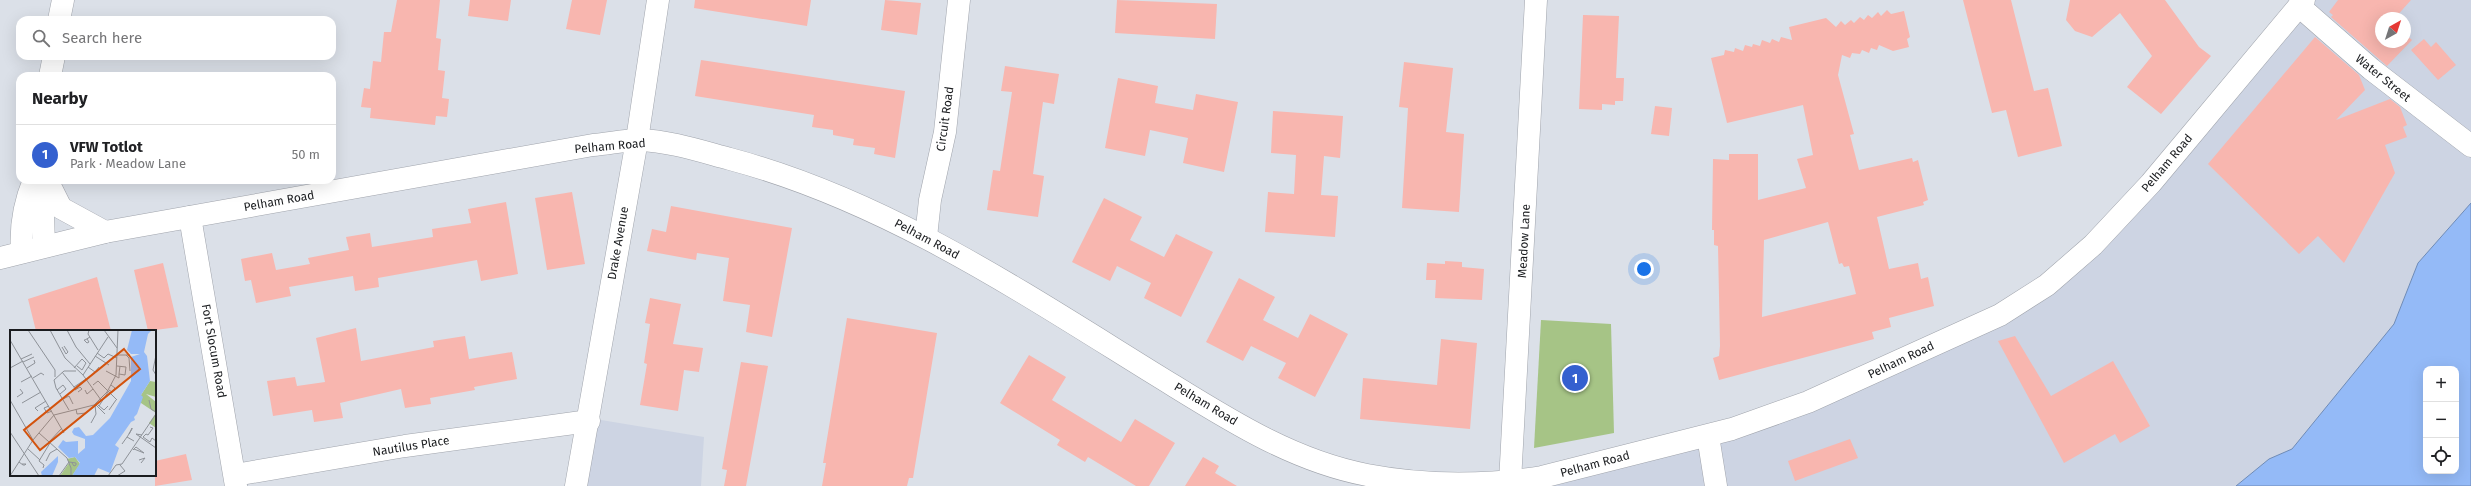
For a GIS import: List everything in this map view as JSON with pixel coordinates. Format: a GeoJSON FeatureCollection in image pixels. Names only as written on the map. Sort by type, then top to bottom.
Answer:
{"type":"FeatureCollection","features":[{"type":"Feature","properties":{"kind":"main road"},"geometry":{"type":"LineString","coordinates":[[60,16],[63,0]]}},
{"type":"Feature","properties":{"kind":"main road","name":"Drake Avenue"},"geometry":{"type":"LineString","coordinates":[[576,486],[589,421],[637,140],[658,0]]}},
{"type":"Feature","properties":{"kind":"main road","name":"Circuit Road"},"geometry":{"type":"LineString","coordinates":[[926,237],[930,200],[945,132],[959,0]]}},
{"type":"Feature","properties":{"kind":"main road","name":"Meadow Lane"},"geometry":{"type":"LineString","coordinates":[[1510,482],[1536,0]]}},
{"type":"Feature","properties":{"kind":"main road","name":"Pelham Road"},"geometry":{"type":"LineString","coordinates":[[0,258],[105,232],[579,148],[637,140],[672,144],[772,171],[831,193],[926,237],[1276,445],[1364,481],[1455,485],[1510,482],[1542,477],[1683,440],[1708,436],[1808,402],[2000,315],[2047,285],[2093,245],[2151,183],[2301,3]]}},
{"type":"Feature","properties":{"kind":"main road","name":"Water Street"},"geometry":{"type":"LineString","coordinates":[[2301,3],[2371,69],[2471,146]]}},
{"type":"Feature","properties":{"kind":"main road"},"geometry":{"type":"LineString","coordinates":[[51,72],[53,60]]}},
{"type":"Feature","properties":{"kind":"main road"},"geometry":{"type":"LineString","coordinates":[[22,252],[20,227],[32,184]]}},
{"type":"Feature","properties":{"kind":"main road"},"geometry":{"type":"LineString","coordinates":[[42,184],[44,246]]}},
{"type":"Feature","properties":{"kind":"main road"},"geometry":{"type":"LineString","coordinates":[[49,184],[60,208],[105,232]]}},
{"type":"Feature","properties":{"kind":"main road","name":"Fort Slocum Road"},"geometry":{"type":"LineString","coordinates":[[190,217],[236,481]]}},
{"type":"Feature","properties":{"kind":"main road","name":"Nautilus Place"},"geometry":{"type":"LineString","coordinates":[[236,481],[405,446],[589,421]]}},
{"type":"Feature","properties":{"kind":"main road"},"geometry":{"type":"LineString","coordinates":[[1708,436],[1716,486]]}},
{"type":"Feature","properties":{"kind":"shaded area"},"geometry":{"type":"Polygon","coordinates":[[[2312,0],[2471,0],[2471,203],[2418,263],[2394,324],[2292,449],[2269,459],[2236,486],[1487,486],[1734,433],[2045,292],[2312,0]]]}},
{"type":"Feature","properties":{"kind":"shaded area"},"geometry":{"type":"Polygon","coordinates":[[[595,419],[704,437],[701,486],[583,486],[595,419]]]}},
{"type":"Feature","properties":{"kind":"green space"},"geometry":{"type":"Polygon","coordinates":[[[1541,320],[1611,324],[1614,433],[1534,448],[1541,320]]]}},
{"type":"Feature","properties":{"kind":"water"},"geometry":{"type":"Polygon","coordinates":[[[2471,203],[2471,486],[2236,486],[2269,459],[2292,449],[2394,324],[2418,263],[2471,203]]]}},
{"type":"Feature","properties":{"kind":"building"},"geometry":{"type":"Polygon","coordinates":[[[397,0],[440,0],[436,38],[441,39],[438,70],[445,71],[442,98],[449,99],[447,117],[436,116],[435,125],[370,118],[371,108],[361,107],[364,88],[370,89],[373,61],[381,62],[384,32],[391,32],[397,0]]]}},
{"type":"Feature","properties":{"kind":"building"},"geometry":{"type":"Polygon","coordinates":[[[470,0],[511,0],[508,21],[468,16],[470,0]]]}},
{"type":"Feature","properties":{"kind":"building"},"geometry":{"type":"Polygon","coordinates":[[[572,0],[607,0],[600,35],[566,29],[572,0]]]}},
{"type":"Feature","properties":{"kind":"building"},"geometry":{"type":"Polygon","coordinates":[[[695,0],[811,0],[807,26],[694,8],[695,0]]]}},
{"type":"Feature","properties":{"kind":"building"},"geometry":{"type":"Polygon","coordinates":[[[885,0],[921,3],[917,35],[881,30],[885,0]]]}},
{"type":"Feature","properties":{"kind":"building"},"geometry":{"type":"Polygon","coordinates":[[[1117,0],[1217,4],[1215,39],[1115,33],[1117,0]]]}},
{"type":"Feature","properties":{"kind":"building"},"geometry":{"type":"Polygon","coordinates":[[[1963,0],[2011,0],[2034,91],[2048,88],[2062,146],[2018,157],[2006,110],[1992,113],[1963,0]]]}},
{"type":"Feature","properties":{"kind":"building"},"geometry":{"type":"Polygon","coordinates":[[[2070,0],[2165,0],[2199,47],[2211,56],[2161,114],[2127,87],[2152,56],[2120,13],[2092,37],[2075,31],[2066,20],[2070,0]]]}},
{"type":"Feature","properties":{"kind":"building"},"geometry":{"type":"Polygon","coordinates":[[[2338,0],[2411,0],[2400,12],[2375,12],[2375,48],[2404,48],[2387,66],[2331,17],[2333,15],[2329,12],[2338,0]]]}},
{"type":"Feature","properties":{"kind":"building"},"geometry":{"type":"Polygon","coordinates":[[[1887,10],[1891,14],[1904,11],[1910,37],[1907,39],[1909,47],[1893,51],[1879,45],[1877,50],[1871,48],[1869,53],[1862,50],[1860,54],[1852,53],[1850,58],[1842,55],[1838,75],[1854,134],[1850,135],[1859,170],[1912,158],[1913,162],[1918,160],[1928,200],[1923,202],[1924,205],[1877,217],[1889,269],[1918,263],[1921,279],[1928,277],[1934,306],[1889,318],[1891,327],[1872,332],[1874,339],[1719,380],[1713,358],[1719,356],[1720,346],[1718,246],[1714,245],[1714,230],[1712,230],[1713,159],[1729,160],[1729,154],[1758,154],[1758,200],[1806,188],[1797,159],[1813,155],[1803,105],[1727,123],[1711,58],[1724,55],[1725,50],[1734,52],[1735,48],[1743,51],[1745,45],[1752,47],[1753,44],[1760,46],[1762,40],[1770,43],[1772,39],[1779,42],[1781,37],[1792,40],[1789,27],[1826,18],[1836,27],[1841,21],[1845,25],[1851,20],[1854,23],[1860,17],[1864,20],[1868,15],[1872,18],[1878,12],[1881,16],[1887,10]],[[1828,222],[1764,240],[1762,317],[1856,294],[1849,266],[1844,267],[1842,263],[1839,264],[1828,222]]]}},
{"type":"Feature","properties":{"kind":"building"},"geometry":{"type":"Polygon","coordinates":[[[1583,15],[1619,16],[1616,78],[1624,78],[1623,101],[1615,101],[1615,105],[1602,104],[1602,110],[1579,109],[1583,15]]]}},
{"type":"Feature","properties":{"kind":"building"},"geometry":{"type":"Polygon","coordinates":[[[2315,37],[2359,75],[2365,90],[2336,120],[2390,99],[2400,107],[2407,125],[2403,127],[2407,137],[2385,145],[2395,173],[2344,263],[2318,236],[2299,254],[2208,164],[2315,37]]]}},
{"type":"Feature","properties":{"kind":"building"},"geometry":{"type":"Polygon","coordinates":[[[2424,39],[2431,47],[2436,42],[2456,65],[2438,80],[2411,50],[2424,39]]]}},
{"type":"Feature","properties":{"kind":"building"},"geometry":{"type":"Polygon","coordinates":[[[701,60],[905,91],[895,158],[874,154],[875,148],[853,145],[854,139],[833,135],[833,130],[812,127],[814,115],[695,96],[701,60]]]}},
{"type":"Feature","properties":{"kind":"building"},"geometry":{"type":"Polygon","coordinates":[[[1404,62],[1453,68],[1446,132],[1464,134],[1459,212],[1402,208],[1408,108],[1399,107],[1404,62]]]}},
{"type":"Feature","properties":{"kind":"building"},"geometry":{"type":"Polygon","coordinates":[[[1005,66],[1059,74],[1054,104],[1043,102],[1033,174],[1044,176],[1038,217],[987,210],[993,170],[1000,171],[1012,92],[1001,91],[1005,66]]]}},
{"type":"Feature","properties":{"kind":"building"},"geometry":{"type":"Polygon","coordinates":[[[1118,78],[1158,86],[1155,103],[1193,110],[1196,94],[1238,102],[1224,172],[1183,163],[1188,138],[1150,130],[1145,156],[1105,148],[1118,78]]]}},
{"type":"Feature","properties":{"kind":"building"},"geometry":{"type":"Polygon","coordinates":[[[1655,106],[1672,108],[1669,136],[1651,134],[1655,106]]]}},
{"type":"Feature","properties":{"kind":"building"},"geometry":{"type":"Polygon","coordinates":[[[1273,111],[1343,116],[1340,158],[1324,156],[1321,195],[1338,196],[1335,237],[1265,232],[1268,192],[1294,194],[1296,155],[1271,153],[1273,111]]]}},
{"type":"Feature","properties":{"kind":"building"},"geometry":{"type":"Polygon","coordinates":[[[572,192],[585,264],[547,270],[535,198],[572,192]]]}},
{"type":"Feature","properties":{"kind":"building"},"geometry":{"type":"Polygon","coordinates":[[[1104,198],[1142,217],[1130,240],[1164,257],[1176,234],[1213,252],[1181,317],[1144,298],[1151,283],[1117,266],[1110,281],[1072,262],[1104,198]]]}},
{"type":"Feature","properties":{"kind":"building"},"geometry":{"type":"Polygon","coordinates":[[[506,202],[518,274],[481,281],[477,260],[378,278],[379,287],[355,291],[353,276],[289,287],[291,296],[256,303],[251,280],[245,281],[241,259],[272,253],[276,270],[310,264],[308,258],[349,250],[346,237],[370,233],[372,247],[433,237],[432,229],[471,223],[468,209],[506,202]]]}},
{"type":"Feature","properties":{"kind":"building"},"geometry":{"type":"Polygon","coordinates":[[[671,206],[792,228],[772,337],[746,332],[750,305],[723,301],[729,258],[697,253],[696,260],[647,251],[652,229],[666,232],[671,206]]]}},
{"type":"Feature","properties":{"kind":"building"},"geometry":{"type":"Polygon","coordinates":[[[1445,261],[1462,262],[1462,267],[1484,269],[1482,300],[1435,298],[1436,280],[1426,280],[1427,263],[1445,264],[1445,261]]]}},
{"type":"Feature","properties":{"kind":"building"},"geometry":{"type":"Polygon","coordinates":[[[163,263],[178,327],[148,330],[134,270],[163,263]]]}},
{"type":"Feature","properties":{"kind":"building"},"geometry":{"type":"Polygon","coordinates":[[[97,277],[111,330],[36,330],[28,299],[97,277]]]}},
{"type":"Feature","properties":{"kind":"building"},"geometry":{"type":"Polygon","coordinates":[[[1239,278],[1275,297],[1263,320],[1298,338],[1310,314],[1348,334],[1315,397],[1278,378],[1286,363],[1251,346],[1243,361],[1206,342],[1239,278]]]}},
{"type":"Feature","properties":{"kind":"building"},"geometry":{"type":"Polygon","coordinates":[[[650,298],[681,304],[673,344],[703,348],[699,372],[684,370],[678,411],[640,405],[647,364],[644,363],[650,324],[645,323],[650,298]]]}},
{"type":"Feature","properties":{"kind":"building"},"geometry":{"type":"Polygon","coordinates":[[[847,318],[937,333],[913,478],[909,478],[907,486],[822,486],[826,463],[823,463],[847,318]]]}},
{"type":"Feature","properties":{"kind":"building"},"geometry":{"type":"Polygon","coordinates":[[[356,328],[361,361],[434,347],[433,341],[465,336],[469,359],[512,352],[517,379],[474,387],[475,390],[430,398],[431,404],[405,408],[401,389],[340,403],[343,418],[314,422],[312,410],[273,416],[267,381],[295,377],[297,386],[325,382],[316,338],[356,328]]]}},
{"type":"Feature","properties":{"kind":"building"},"geometry":{"type":"Polygon","coordinates":[[[2015,336],[2051,396],[2113,361],[2150,426],[2120,443],[2115,434],[2064,463],[1998,341],[2015,336]]]}},
{"type":"Feature","properties":{"kind":"building"},"geometry":{"type":"Polygon","coordinates":[[[1441,339],[1477,343],[1470,429],[1360,419],[1363,378],[1437,385],[1441,339]]]}},
{"type":"Feature","properties":{"kind":"building"},"geometry":{"type":"Polygon","coordinates":[[[1029,355],[1066,377],[1052,400],[1121,442],[1135,419],[1175,443],[1149,486],[1136,486],[1088,457],[1085,462],[1057,445],[1060,440],[1000,403],[1029,355]]]}},
{"type":"Feature","properties":{"kind":"building"},"geometry":{"type":"Polygon","coordinates":[[[741,362],[768,366],[746,486],[724,486],[727,470],[722,469],[741,362]]]}},
{"type":"Feature","properties":{"kind":"building"},"geometry":{"type":"Polygon","coordinates":[[[1850,439],[1858,458],[1795,481],[1788,461],[1850,439]]]}},
{"type":"Feature","properties":{"kind":"building"},"geometry":{"type":"Polygon","coordinates":[[[186,454],[192,480],[155,486],[156,461],[186,454]]]}},
{"type":"Feature","properties":{"kind":"building"},"geometry":{"type":"Polygon","coordinates":[[[1203,457],[1219,466],[1215,473],[1237,486],[1185,486],[1203,457]]]}},
{"type":"Feature","properties":{"kind":"place","name":"VFW Totlot"},"geometry":{"type":"Point","coordinates":[1575,378]}}]}
